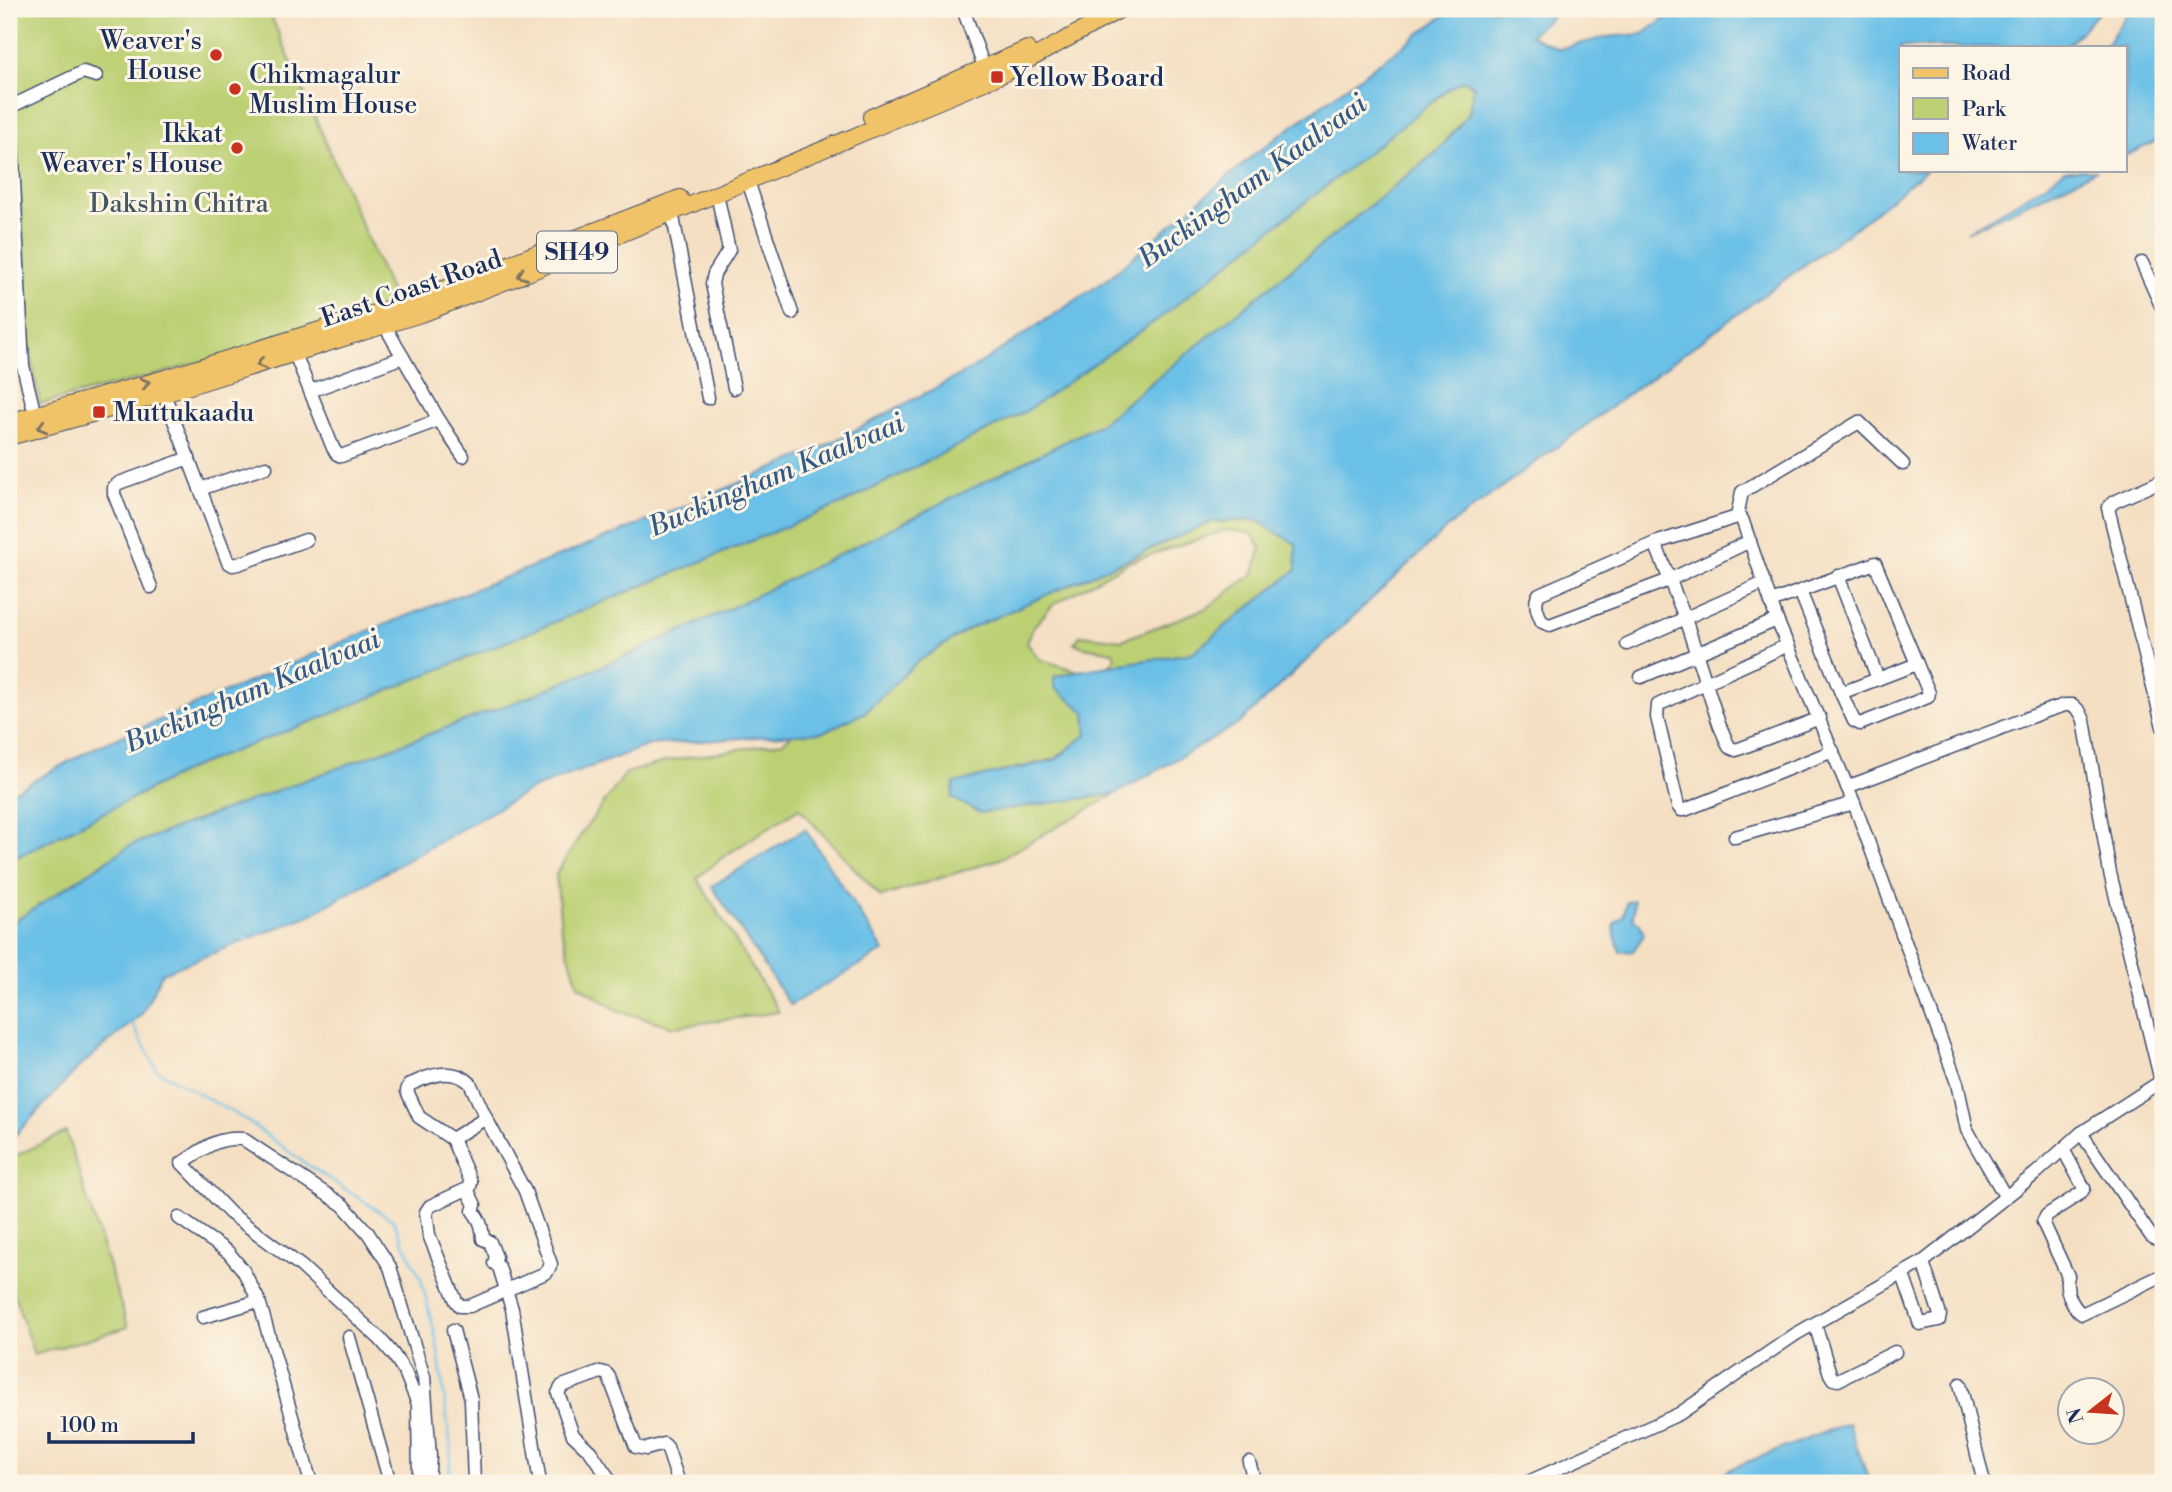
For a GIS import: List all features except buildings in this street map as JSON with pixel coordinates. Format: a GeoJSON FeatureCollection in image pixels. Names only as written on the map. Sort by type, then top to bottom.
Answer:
{"type":"FeatureCollection","features":[{"type":"Feature","properties":{"kind":"main road","name":"East Coast Road"},"geometry":{"type":"LineString","coordinates":[[9,422],[404,312],[530,272],[1001,75],[1121,9]]}},
{"type":"Feature","properties":{"kind":"main road","name":"East Coast Road"},"geometry":{"type":"LineString","coordinates":[[9,437],[164,394],[385,326],[404,312],[763,166],[996,63],[1041,42],[1091,11]]}},
{"type":"Feature","properties":{"kind":"street"},"geometry":{"type":"LineString","coordinates":[[963,9],[984,67]]}},
{"type":"Feature","properties":{"kind":"street"},"geometry":{"type":"LineString","coordinates":[[10,107],[83,72],[96,76]]}},
{"type":"Feature","properties":{"kind":"street"},"geometry":{"type":"LineString","coordinates":[[9,79],[23,366],[35,415]]}},
{"type":"Feature","properties":{"kind":"street"},"geometry":{"type":"LineString","coordinates":[[748,181],[792,313]]}},
{"type":"Feature","properties":{"kind":"street"},"geometry":{"type":"LineString","coordinates":[[717,194],[729,250],[714,274],[712,284],[734,388]]}},
{"type":"Feature","properties":{"kind":"street"},"geometry":{"type":"LineString","coordinates":[[672,212],[708,398]]}},
{"type":"Feature","properties":{"kind":"street"},"geometry":{"type":"LineString","coordinates":[[2142,263],[2163,310]]}},
{"type":"Feature","properties":{"kind":"street"},"geometry":{"type":"LineString","coordinates":[[385,326],[463,456]]}},
{"type":"Feature","properties":{"kind":"street"},"geometry":{"type":"LineString","coordinates":[[295,354],[333,448],[341,456],[439,420]]}},
{"type":"Feature","properties":{"kind":"street"},"geometry":{"type":"LineString","coordinates":[[310,391],[403,357]]}},
{"type":"Feature","properties":{"kind":"street"},"geometry":{"type":"LineString","coordinates":[[164,394],[228,562],[233,565],[306,540]]}},
{"type":"Feature","properties":{"kind":"street"},"geometry":{"type":"LineString","coordinates":[[1737,517],[1742,492],[1859,422],[1903,464]]}},
{"type":"Feature","properties":{"kind":"street"},"geometry":{"type":"LineString","coordinates":[[151,587],[114,494],[114,487],[119,482],[189,458]]}},
{"type":"Feature","properties":{"kind":"street"},"geometry":{"type":"LineString","coordinates":[[200,489],[266,467]]}},
{"type":"Feature","properties":{"kind":"street"},"geometry":{"type":"LineString","coordinates":[[2163,480],[2114,502],[2108,508],[2163,727]]}},
{"type":"Feature","properties":{"kind":"street"},"geometry":{"type":"LineString","coordinates":[[1750,541],[1669,580],[1555,623],[1546,624],[1536,607],[1539,594],[1655,543],[1737,517],[1742,519],[1750,541],[1777,620],[1854,803],[1957,1083],[1967,1130],[2005,1196]]}},
{"type":"Feature","properties":{"kind":"street"},"geometry":{"type":"LineString","coordinates":[[1655,543],[1685,618],[1719,724],[1733,750],[1820,718]]}},
{"type":"Feature","properties":{"kind":"street"},"geometry":{"type":"LineString","coordinates":[[1771,602],[1872,563],[1877,565],[1929,693],[1928,697],[1860,724],[1854,721],[1800,591]]}},
{"type":"Feature","properties":{"kind":"street"},"geometry":{"type":"LineString","coordinates":[[1838,576],[1878,679]]}},
{"type":"Feature","properties":{"kind":"street"},"geometry":{"type":"LineString","coordinates":[[1627,644],[1764,583]]}},
{"type":"Feature","properties":{"kind":"street"},"geometry":{"type":"LineString","coordinates":[[1641,677],[1777,620]]}},
{"type":"Feature","properties":{"kind":"street"},"geometry":{"type":"LineString","coordinates":[[1788,645],[1663,701],[1657,708],[1678,806],[1681,810],[1833,751]]}},
{"type":"Feature","properties":{"kind":"street"},"geometry":{"type":"LineString","coordinates":[[1841,693],[1917,664]]}},
{"type":"Feature","properties":{"kind":"street"},"geometry":{"type":"LineString","coordinates":[[1526,1483],[1679,1414],[1796,1334],[1903,1275],[1957,1237],[2081,1133],[2162,1081],[2110,873],[2085,727],[2080,712],[2073,705],[2046,711],[1847,787]]}},
{"type":"Feature","properties":{"kind":"street"},"geometry":{"type":"LineString","coordinates":[[1735,837],[1854,803]]}},
{"type":"Feature","properties":{"kind":"street"},"geometry":{"type":"LineString","coordinates":[[469,1187],[429,1206],[426,1210],[429,1235],[460,1306],[471,1306],[508,1288],[543,1274],[551,1264],[525,1191],[486,1118],[474,1089],[465,1079],[449,1073],[409,1085],[407,1091],[419,1117],[452,1139],[500,1261],[508,1288],[512,1308],[540,1483]]}},
{"type":"Feature","properties":{"kind":"street"},"geometry":{"type":"LineString","coordinates":[[452,1139],[486,1118]]}},
{"type":"Feature","properties":{"kind":"street"},"geometry":{"type":"LineString","coordinates":[[2081,1133],[2151,1237],[2163,1243]]}},
{"type":"Feature","properties":{"kind":"street"},"geometry":{"type":"LineString","coordinates":[[419,1483],[418,1404],[405,1372],[393,1354],[301,1266],[230,1213],[182,1163],[217,1140],[243,1139],[343,1205],[368,1233],[390,1267],[424,1377],[430,1457],[428,1483]]}},
{"type":"Feature","properties":{"kind":"street"},"geometry":{"type":"LineString","coordinates":[[2063,1149],[2084,1188],[2081,1193],[2047,1215],[2043,1222],[2068,1276],[2066,1284],[2077,1311],[2082,1314],[2163,1275]]}},
{"type":"Feature","properties":{"kind":"street"},"geometry":{"type":"LineString","coordinates":[[179,1218],[228,1252],[243,1270],[259,1301],[311,1483]]}},
{"type":"Feature","properties":{"kind":"street"},"geometry":{"type":"LineString","coordinates":[[1903,1275],[1920,1324],[1939,1320],[1940,1315],[1923,1262]]}},
{"type":"Feature","properties":{"kind":"street"},"geometry":{"type":"LineString","coordinates":[[203,1317],[259,1301]]}},
{"type":"Feature","properties":{"kind":"street"},"geometry":{"type":"LineString","coordinates":[[1815,1324],[1829,1374],[1833,1379],[1839,1380],[1895,1352]]}},
{"type":"Feature","properties":{"kind":"street"},"geometry":{"type":"LineString","coordinates":[[453,1330],[471,1399],[474,1483]]}},
{"type":"Feature","properties":{"kind":"street"},"geometry":{"type":"LineString","coordinates":[[349,1337],[390,1483]]}},
{"type":"Feature","properties":{"kind":"street"},"geometry":{"type":"LineString","coordinates":[[612,1483],[590,1451],[573,1435],[558,1393],[562,1386],[601,1372],[609,1377],[636,1447],[646,1449],[664,1444],[679,1483]]}},
{"type":"Feature","properties":{"kind":"street"},"geometry":{"type":"LineString","coordinates":[[1959,1384],[1984,1483]]}},
{"type":"Feature","properties":{"kind":"street"},"geometry":{"type":"LineString","coordinates":[[1249,1462],[1255,1483]]}},
{"type":"Feature","properties":{"kind":"green space","name":"Dakshin Chitra"},"geometry":{"type":"Polygon","coordinates":[[[10,9],[268,9],[396,304],[167,372],[40,404],[27,335],[10,9]]]}},
{"type":"Feature","properties":{"kind":"green space"},"geometry":{"type":"Polygon","coordinates":[[[1464,80],[1474,87],[1469,113],[1439,150],[1099,425],[731,608],[631,654],[526,698],[131,845],[9,925],[9,861],[195,766],[316,720],[846,502],[1028,410],[1161,317],[1448,89],[1464,80]]]}},
{"type":"Feature","properties":{"kind":"green space"},"geometry":{"type":"Polygon","coordinates":[[[1256,520],[1297,544],[1296,570],[1192,653],[1109,666],[1115,658],[1113,652],[1074,643],[1081,635],[1122,640],[1207,608],[1254,573],[1261,547],[1251,533],[1226,530],[1129,562],[1053,605],[1033,627],[1027,643],[1039,659],[1078,671],[1054,677],[1085,712],[1087,734],[1055,759],[955,783],[1059,801],[1115,794],[1000,859],[881,897],[799,808],[723,857],[697,878],[779,1012],[674,1027],[619,1011],[578,985],[561,928],[556,874],[626,773],[667,761],[783,742],[792,734],[823,732],[864,713],[917,662],[969,629],[1212,522],[1256,520]]]}},
{"type":"Feature","properties":{"kind":"green space"},"geometry":{"type":"Polygon","coordinates":[[[66,1132],[128,1327],[34,1355],[9,1279],[9,1149],[13,1157],[66,1132]]]}},
{"type":"Feature","properties":{"kind":"water","name":"Buckingham Kaalvaai"},"geometry":{"type":"Polygon","coordinates":[[[1453,9],[1561,9],[1530,35],[1559,49],[1607,37],[1643,34],[1679,9],[2102,9],[2067,46],[1899,46],[1899,172],[1925,172],[1856,227],[1449,526],[1240,723],[1115,794],[980,813],[952,798],[954,783],[1055,760],[1087,734],[1085,712],[1054,687],[1054,677],[1192,653],[1296,570],[1296,544],[1256,520],[1212,522],[969,629],[917,662],[864,713],[823,732],[649,745],[532,789],[310,915],[162,973],[142,1014],[79,1067],[9,1142],[9,925],[131,845],[526,698],[631,654],[731,608],[1099,425],[1439,150],[1469,113],[1474,87],[1464,80],[1448,89],[1161,317],[1028,410],[846,502],[316,720],[195,766],[9,861],[9,794],[92,749],[366,632],[681,508],[825,446],[970,370],[1105,281],[1256,153],[1453,9]]]}},
{"type":"Feature","properties":{"kind":"water"},"geometry":{"type":"Polygon","coordinates":[[[2130,9],[2163,9],[2163,138],[2126,156],[2126,46],[2106,46],[2130,9]]]}},
{"type":"Feature","properties":{"kind":"water"},"geometry":{"type":"Polygon","coordinates":[[[2062,172],[2093,172],[1967,232],[2062,172]]]}},
{"type":"Feature","properties":{"kind":"water"},"geometry":{"type":"Polygon","coordinates":[[[805,829],[884,951],[790,1005],[712,886],[805,829]]]}},
{"type":"Feature","properties":{"kind":"water"},"geometry":{"type":"Polygon","coordinates":[[[1634,900],[1633,918],[1640,924],[1644,935],[1633,951],[1620,952],[1614,924],[1623,916],[1627,902],[1634,900]]]}},
{"type":"Feature","properties":{"kind":"water"},"geometry":{"type":"Polygon","coordinates":[[[1848,1423],[1870,1483],[1706,1483],[1737,1466],[1848,1423]]]}},
{"type":"Feature","properties":{"kind":"waterway"},"geometry":{"type":"LineString","coordinates":[[132,1023],[157,1070],[246,1120],[306,1164],[393,1220],[421,1279],[437,1343],[451,1448],[449,1483]]}},
{"type":"Feature","properties":{"kind":"place","name":"Weaver's House"},"geometry":{"type":"Point","coordinates":[216,55]}},
{"type":"Feature","properties":{"kind":"place","name":"Yellow Board"},"geometry":{"type":"Point","coordinates":[997,77]}},
{"type":"Feature","properties":{"kind":"place","name":"Chikmagalur Muslim House"},"geometry":{"type":"Point","coordinates":[235,89]}},
{"type":"Feature","properties":{"kind":"place","name":"Ikkat Weaver's House"},"geometry":{"type":"Point","coordinates":[237,148]}},
{"type":"Feature","properties":{"kind":"place","name":"Muttukaadu"},"geometry":{"type":"Point","coordinates":[99,412]}}]}
